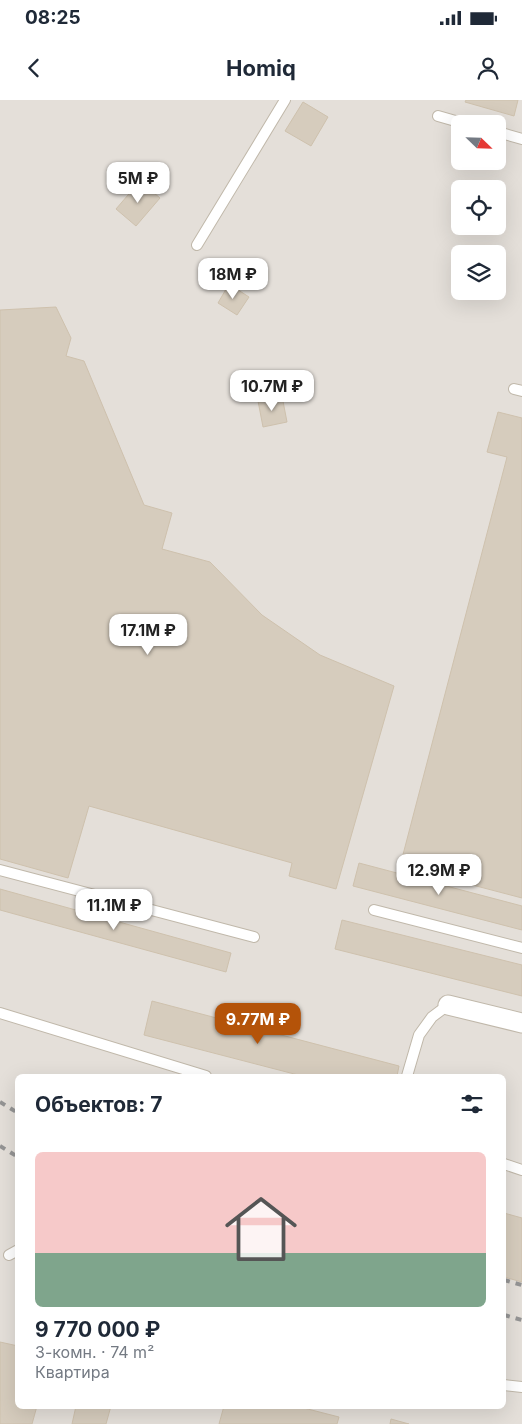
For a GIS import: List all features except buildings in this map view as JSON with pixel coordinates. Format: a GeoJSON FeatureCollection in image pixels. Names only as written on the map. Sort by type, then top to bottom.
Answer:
{"type":"FeatureCollection","features":[{"type":"Feature","properties":{"kind":"street"},"geometry":{"type":"LineString","coordinates":[[448,1005],[522,1023]]}},
{"type":"Feature","properties":{"kind":"lane"},"geometry":{"type":"LineString","coordinates":[[197,245],[284,100]]}},
{"type":"Feature","properties":{"kind":"lane"},"geometry":{"type":"LineString","coordinates":[[438,116],[451,120]]}},
{"type":"Feature","properties":{"kind":"lane"},"geometry":{"type":"LineString","coordinates":[[506,134],[522,139]]}},
{"type":"Feature","properties":{"kind":"lane"},"geometry":{"type":"LineString","coordinates":[[0,870],[254,937]]}},
{"type":"Feature","properties":{"kind":"lane"},"geometry":{"type":"LineString","coordinates":[[374,910],[522,948]]}},
{"type":"Feature","properties":{"kind":"lane"},"geometry":{"type":"LineString","coordinates":[[408,1074],[419,1035],[432,1017],[448,1005]]}},
{"type":"Feature","properties":{"kind":"lane"},"geometry":{"type":"LineString","coordinates":[[0,1013],[199,1074]]}},
{"type":"Feature","properties":{"kind":"lane"},"geometry":{"type":"LineString","coordinates":[[506,1165],[522,1170]]}},
{"type":"Feature","properties":{"kind":"lane"},"geometry":{"type":"LineString","coordinates":[[506,1385],[522,1387]]}},
{"type":"Feature","properties":{"kind":"shaded area"},"geometry":{"type":"Polygon","coordinates":[[[0,100],[522,100],[522,1424],[0,1424],[0,100]]]}},
{"type":"Feature","properties":{"kind":"railway"},"geometry":{"type":"LineString","coordinates":[[0,1102],[15,1111]]}},
{"type":"Feature","properties":{"kind":"railway"},"geometry":{"type":"LineString","coordinates":[[0,1146],[15,1155]]}},
{"type":"Feature","properties":{"kind":"railway"},"geometry":{"type":"LineString","coordinates":[[506,1281],[522,1285]]}},
{"type":"Feature","properties":{"kind":"railway"},"geometry":{"type":"LineString","coordinates":[[506,1316],[522,1320]]}}]}
